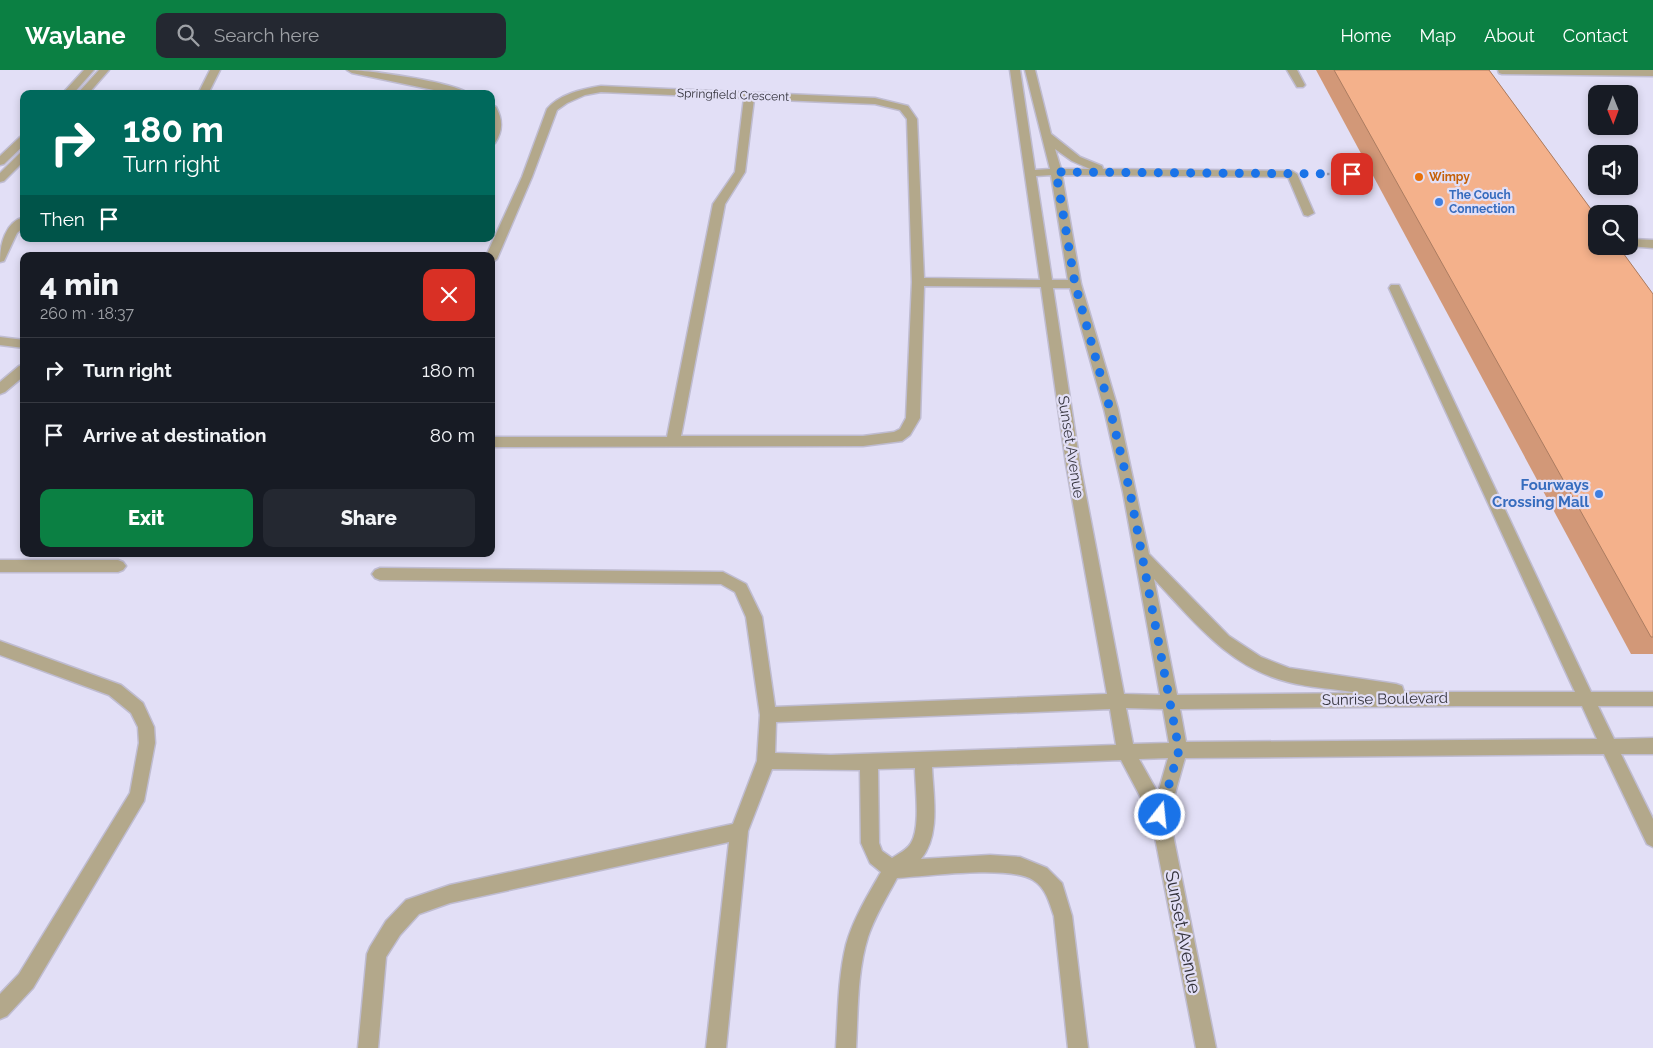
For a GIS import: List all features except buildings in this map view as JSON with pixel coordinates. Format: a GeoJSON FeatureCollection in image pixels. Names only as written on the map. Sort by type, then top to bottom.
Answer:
{"type":"FeatureCollection","features":[{"type":"Feature","properties":{"kind":"street"},"geometry":{"type":"LineString","coordinates":[[71,90],[89,70]]}},
{"type":"Feature","properties":{"kind":"street"},"geometry":{"type":"LineString","coordinates":[[86,90],[104,70]]}},
{"type":"Feature","properties":{"kind":"street"},"geometry":{"type":"LineString","coordinates":[[206,90],[215,70]]}},
{"type":"Feature","properties":{"kind":"street"},"geometry":{"type":"LineString","coordinates":[[352,70],[452,90]]}},
{"type":"Feature","properties":{"kind":"street","name":"Sunset Avenue"},"geometry":{"type":"LineString","coordinates":[[1016,70],[1073,464],[1126,752],[1160,815],[1206,1048]]}},
{"type":"Feature","properties":{"kind":"street","name":"Sunset Avenue"},"geometry":{"type":"LineString","coordinates":[[1030,70],[1056,172],[1075,284],[1110,409],[1130,492],[1179,750],[1160,815]]}},
{"type":"Feature","properties":{"kind":"street"},"geometry":{"type":"LineString","coordinates":[[1292,70],[1300,85]]}},
{"type":"Feature","properties":{"kind":"street"},"geometry":{"type":"LineString","coordinates":[[1502,71],[1653,73]]}},
{"type":"Feature","properties":{"kind":"street","name":"Springfield Crescent"},"geometry":{"type":"LineString","coordinates":[[494,252],[527,177],[552,109],[560,102],[572,96],[601,89],[875,101],[904,108],[912,119],[918,282],[913,418],[905,432],[886,440],[863,441],[495,442]]}},
{"type":"Feature","properties":{"kind":"street"},"geometry":{"type":"LineString","coordinates":[[673,441],[700,290],[719,204],[740,172],[743,159],[749,96]]}},
{"type":"Feature","properties":{"kind":"street"},"geometry":{"type":"LineString","coordinates":[[495,114],[497,127],[495,132]]}},
{"type":"Feature","properties":{"kind":"street"},"geometry":{"type":"LineString","coordinates":[[1045,134],[1067,154],[1081,163],[1115,172]]}},
{"type":"Feature","properties":{"kind":"street"},"geometry":{"type":"LineString","coordinates":[[0,162],[20,143]]}},
{"type":"Feature","properties":{"kind":"street"},"geometry":{"type":"LineString","coordinates":[[0,178],[20,159]]}},
{"type":"Feature","properties":{"kind":"street"},"geometry":{"type":"LineString","coordinates":[[1031,173],[1292,174],[1308,213]]}},
{"type":"Feature","properties":{"kind":"street"},"geometry":{"type":"LineString","coordinates":[[0,258],[12,232],[20,224]]}},
{"type":"Feature","properties":{"kind":"street"},"geometry":{"type":"LineString","coordinates":[[1638,243],[1653,244]]}},
{"type":"Feature","properties":{"kind":"street"},"geometry":{"type":"LineString","coordinates":[[918,282],[1075,284]]}},
{"type":"Feature","properties":{"kind":"street"},"geometry":{"type":"LineString","coordinates":[[1395,288],[1608,746],[1653,838]]}},
{"type":"Feature","properties":{"kind":"street"},"geometry":{"type":"LineString","coordinates":[[0,341],[20,344]]}},
{"type":"Feature","properties":{"kind":"street"},"geometry":{"type":"LineString","coordinates":[[0,389],[20,372]]}},
{"type":"Feature","properties":{"kind":"street"},"geometry":{"type":"LineString","coordinates":[[1142,556],[1223,641],[1255,662],[1288,675],[1345,685],[1456,699]]}},
{"type":"Feature","properties":{"kind":"street"},"geometry":{"type":"LineString","coordinates":[[0,566],[118,566]]}},
{"type":"Feature","properties":{"kind":"street"},"geometry":{"type":"LineString","coordinates":[[380,574],[723,578],[741,588],[754,617],[768,715],[766,761],[739,831],[716,1048]]}},
{"type":"Feature","properties":{"kind":"street"},"geometry":{"type":"LineString","coordinates":[[0,648],[115,690],[137,708],[146,727],[147,743],[138,795],[26,981],[0,1009]]}},
{"type":"Feature","properties":{"kind":"street","name":"Sunrise Boulevard"},"geometry":{"type":"LineString","coordinates":[[768,715],[1117,700],[1169,702],[1653,699]]}},
{"type":"Feature","properties":{"kind":"street"},"geometry":{"type":"LineString","coordinates":[[766,761],[869,762],[1179,750],[1653,746]]}},
{"type":"Feature","properties":{"kind":"street"},"geometry":{"type":"LineString","coordinates":[[846,1048],[856,944],[868,914],[892,870],[917,850],[922,838],[924,826],[923,760]]}},
{"type":"Feature","properties":{"kind":"street"},"geometry":{"type":"LineString","coordinates":[[869,762],[870,843],[876,857],[892,870],[990,864],[1020,866],[1040,874],[1055,890],[1063,916],[1078,1048]]}},
{"type":"Feature","properties":{"kind":"street"},"geometry":{"type":"LineString","coordinates":[[368,1048],[377,954],[393,928],[412,906],[450,894],[739,831]]}},
{"type":"Feature","properties":{"kind":"path"},"geometry":{"type":"LineString","coordinates":[[1292,174],[1381,174]]}},
{"type":"Feature","properties":{"kind":"place","name":"Wimpy"},"geometry":{"type":"Point","coordinates":[1419,177]}},
{"type":"Feature","properties":{"kind":"place","name":"The Couch Connection"},"geometry":{"type":"Point","coordinates":[1439,202]}},
{"type":"Feature","properties":{"kind":"place","name":"Fourways Crossing Mall"},"geometry":{"type":"Point","coordinates":[1599,494]}},
{"type":"Feature","properties":{"kind":"route"},"geometry":{"type":"LineString","coordinates":[[1160,815],[1179,750],[1130,492],[1110,409],[1075,284],[1056,172],[1352,174]]}}]}
